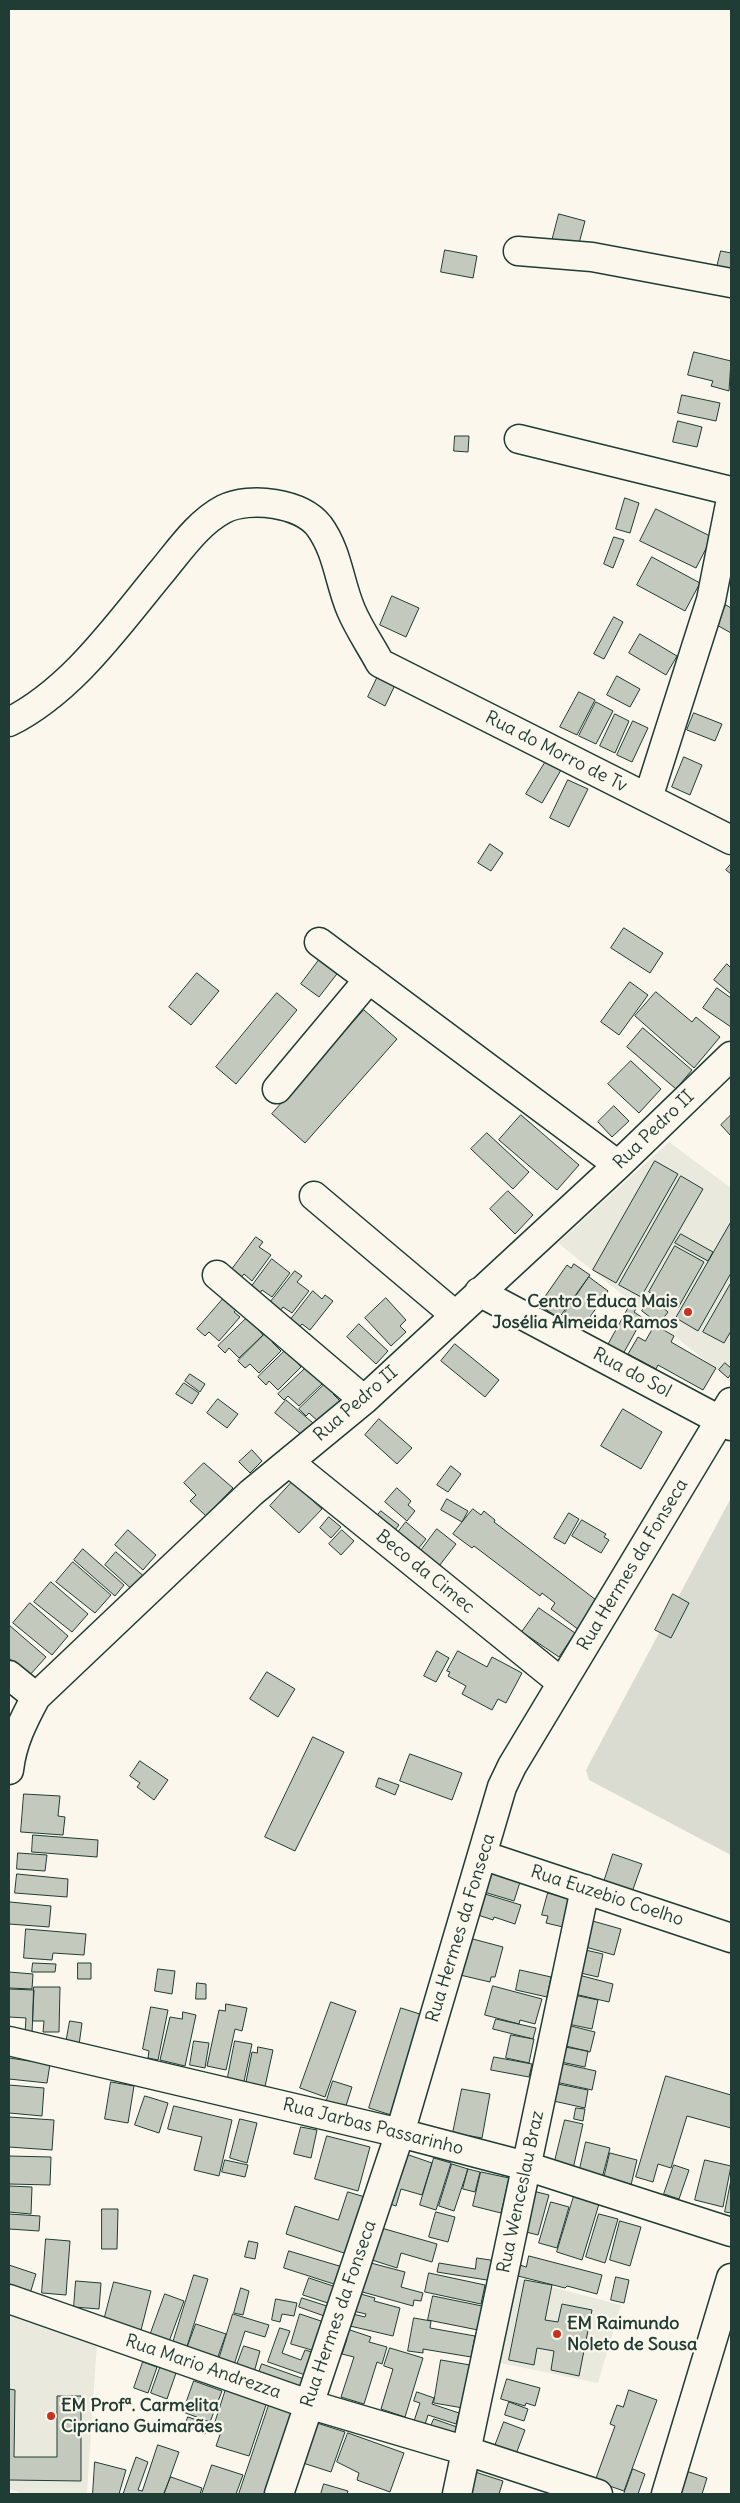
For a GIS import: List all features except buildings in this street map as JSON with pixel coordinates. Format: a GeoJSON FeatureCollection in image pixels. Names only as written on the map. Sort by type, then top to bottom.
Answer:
{"type":"FeatureCollection","features":[{"type":"Feature","properties":{"kind":"street"},"geometry":{"type":"LineString","coordinates":[[518,251],[592,257],[731,283]]}},
{"type":"Feature","properties":{"kind":"street"},"geometry":{"type":"LineString","coordinates":[[519,439],[731,491]]}},
{"type":"Feature","properties":{"kind":"street"},"geometry":{"type":"LineString","coordinates":[[648,798],[711,600],[731,499]]}},
{"type":"Feature","properties":{"kind":"street","name":"Rua do Morro de Tv"},"geometry":{"type":"LineString","coordinates":[[9,722],[21,716],[63,685],[200,526],[225,508],[260,502],[294,508],[318,525],[336,555],[351,610],[380,663],[731,840]]}},
{"type":"Feature","properties":{"kind":"street"},"geometry":{"type":"LineString","coordinates":[[320,942],[618,1165]]}},
{"type":"Feature","properties":{"kind":"street"},"geometry":{"type":"LineString","coordinates":[[277,1089],[370,979]]}},
{"type":"Feature","properties":{"kind":"street","name":"Rua Pedro II"},"geometry":{"type":"LineString","coordinates":[[9,1770],[11,1755],[20,1727],[36,1697],[251,1493],[364,1400],[618,1165],[731,1056]]}},
{"type":"Feature","properties":{"kind":"street"},"geometry":{"type":"LineString","coordinates":[[314,1196],[455,1315]]}},
{"type":"Feature","properties":{"kind":"street"},"geometry":{"type":"LineString","coordinates":[[217,1275],[364,1400]]}},
{"type":"Feature","properties":{"kind":"street","name":"Rua do Sol"},"geometry":{"type":"LineString","coordinates":[[479,1292],[728,1416]]}},
{"type":"Feature","properties":{"kind":"street","name":"Rua Hermes da Fonseca"},"geometry":{"type":"LineString","coordinates":[[279,2494],[400,2132],[502,1787],[512,1766],[562,1683],[728,1416]]}},
{"type":"Feature","properties":{"kind":"street","name":"Beco da Cimec"},"geometry":{"type":"LineString","coordinates":[[289,1462],[562,1683]]}},
{"type":"Feature","properties":{"kind":"street"},"geometry":{"type":"LineString","coordinates":[[9,1676],[36,1697]]}},
{"type":"Feature","properties":{"kind":"street","name":"Rua Euzebio Coelho"},"geometry":{"type":"LineString","coordinates":[[482,1855],[731,1938]]}},
{"type":"Feature","properties":{"kind":"street","name":"Rua Wenceslau Braz"},"geometry":{"type":"LineString","coordinates":[[457,2494],[585,1889]]}},
{"type":"Feature","properties":{"kind":"street","name":"Rua Jarbas Passarinho"},"geometry":{"type":"LineString","coordinates":[[9,2041],[400,2132],[526,2166],[731,2232]]}},
{"type":"Feature","properties":{"kind":"street"},"geometry":{"type":"LineString","coordinates":[[666,2494],[731,2278]]}},
{"type":"Feature","properties":{"kind":"street","name":"Rua Mario Andrezza"},"geometry":{"type":"LineString","coordinates":[[9,2299],[308,2404],[467,2451],[598,2494]]}},
{"type":"Feature","properties":{"kind":"shaded area","name":"Centro Educa Mais Josélia Almeida Ramos"},"geometry":{"type":"Polygon","coordinates":[[[669,1142],[731,1188],[731,1381],[558,1243],[669,1142]]]}},
{"type":"Feature","properties":{"kind":"shaded area"},"geometry":{"type":"Polygon","coordinates":[[[731,1498],[731,1855],[589,1780],[586,1770],[731,1498]]]}},
{"type":"Feature","properties":{"kind":"shaded area","name":"EM Raimundo Noleto de Sousa"},"geometry":{"type":"Polygon","coordinates":[[[513,2277],[621,2305],[598,2383],[496,2362],[513,2277]]]}},
{"type":"Feature","properties":{"kind":"shaded area","name":"EM Profª. Carmelita Cipriano Guimarães"},"geometry":{"type":"Polygon","coordinates":[[[9,2314],[97,2343],[87,2494],[24,2494],[9,2489],[9,2314]]]}},
{"type":"Feature","properties":{"kind":"place","name":"Centro Educa Mais Josélia Almeida Ramos"},"geometry":{"type":"Point","coordinates":[688,1312]}},
{"type":"Feature","properties":{"kind":"place","name":"EM Raimundo Noleto de Sousa"},"geometry":{"type":"Point","coordinates":[557,2334]}},
{"type":"Feature","properties":{"kind":"place","name":"EM Profª. Carmelita Cipriano Guimarães"},"geometry":{"type":"Point","coordinates":[51,2416]}}]}
